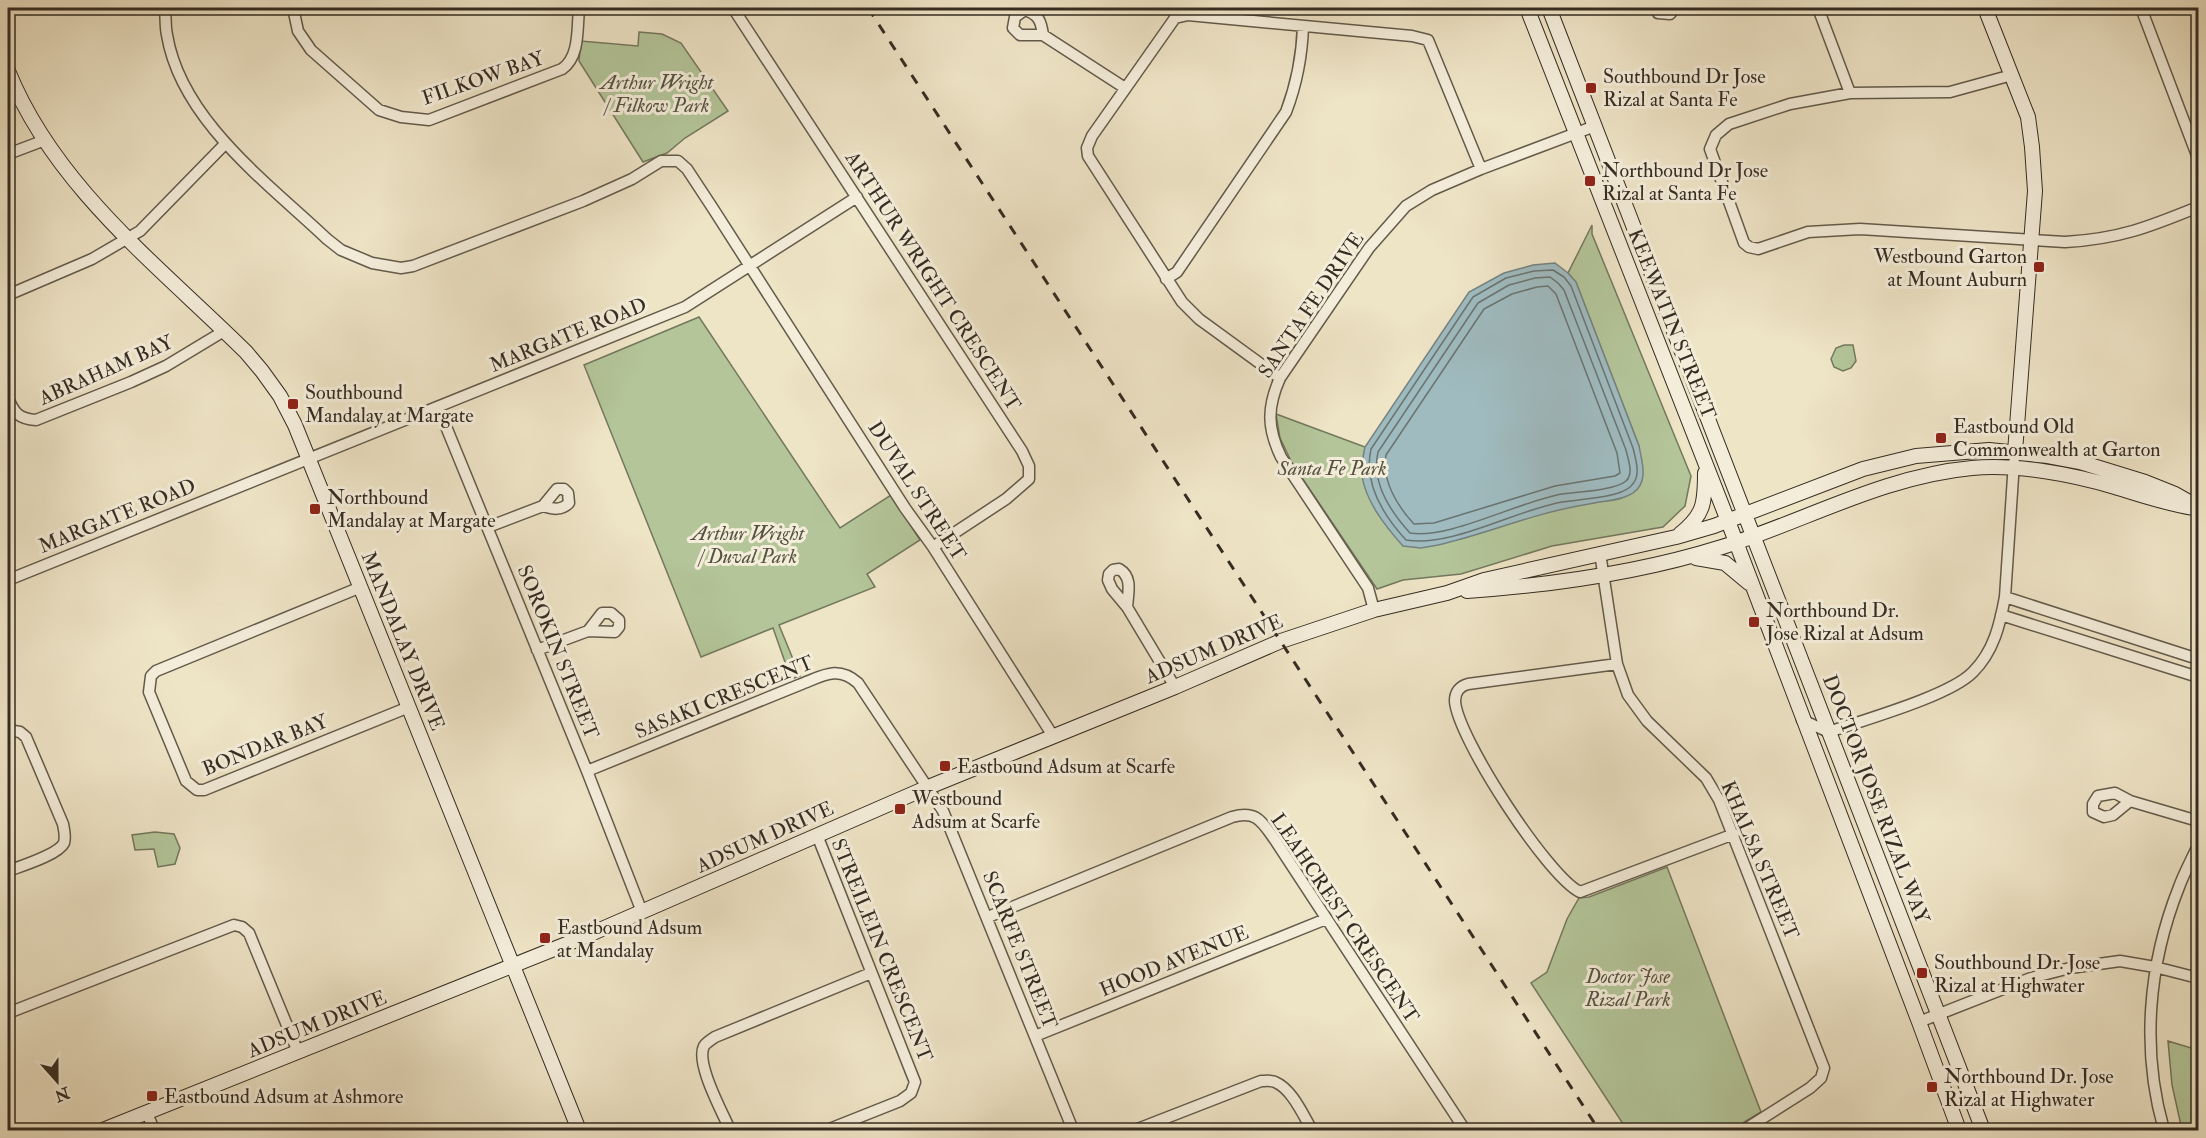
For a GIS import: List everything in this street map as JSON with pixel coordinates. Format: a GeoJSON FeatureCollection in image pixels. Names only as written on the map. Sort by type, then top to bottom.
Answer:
{"type":"FeatureCollection","features":[{"type":"Feature","properties":{"kind":"street"},"geometry":{"type":"LineString","coordinates":[[165,8],[167,36],[179,73],[198,110],[225,144],[327,239],[342,250],[372,263],[401,268],[429,262],[584,201],[632,179],[666,159],[678,161],[687,169],[749,266]]}},
{"type":"Feature","properties":{"kind":"street","name":"FILKOW BAY"},"geometry":{"type":"LineString","coordinates":[[293,8],[298,31],[311,50],[380,111],[401,117],[429,120],[570,64],[574,56],[579,8]]}},
{"type":"Feature","properties":{"kind":"street","name":"ARTHUR WRIGHT CRESCENT"},"geometry":{"type":"LineString","coordinates":[[733,8],[1022,451],[1029,466],[1029,479],[1006,499],[933,547]]}},
{"type":"Feature","properties":{"kind":"street","name":"KEEWATIN STREET"},"geometry":{"type":"LineString","coordinates":[[1527,8],[1728,521]]}},
{"type":"Feature","properties":{"kind":"street","name":"KEEWATIN STREET"},"geometry":{"type":"LineString","coordinates":[[1549,8],[1744,515]]}},
{"type":"Feature","properties":{"kind":"street"},"geometry":{"type":"LineString","coordinates":[[1656,8],[1658,13],[1670,14],[1675,8]]}},
{"type":"Feature","properties":{"kind":"street"},"geometry":{"type":"LineString","coordinates":[[1818,8],[1850,93]]}},
{"type":"Feature","properties":{"kind":"street"},"geometry":{"type":"LineString","coordinates":[[1802,720],[1829,732],[1949,688],[1972,673],[1994,643],[2005,597],[2035,191],[2028,117],[1985,8]]}},
{"type":"Feature","properties":{"kind":"street"},"geometry":{"type":"LineString","coordinates":[[2141,8],[2199,159]]}},
{"type":"Feature","properties":{"kind":"street"},"geometry":{"type":"LineString","coordinates":[[1280,378],[1199,319],[1182,302],[1088,156],[1087,148],[1092,136],[1175,18],[1188,15],[1412,36],[1428,40],[1480,169]]}},
{"type":"Feature","properties":{"kind":"street"},"geometry":{"type":"LineString","coordinates":[[1167,279],[1177,272],[1286,112],[1296,87],[1302,51],[1303,26]]}},
{"type":"Feature","properties":{"kind":"street"},"geometry":{"type":"LineString","coordinates":[[1043,35],[1125,88]]}},
{"type":"Feature","properties":{"kind":"street","name":"MANDALAY DRIVE"},"geometry":{"type":"LineString","coordinates":[[8,71],[45,140],[74,180],[125,238],[224,331],[262,371],[280,396],[309,458],[579,1131]]}},
{"type":"Feature","properties":{"kind":"street"},"geometry":{"type":"LineString","coordinates":[[2012,75],[1950,92],[1850,93],[1790,104],[1730,124],[1716,135],[1710,149],[1744,243],[1758,249],[1808,232],[1860,229],[2065,242],[2094,240],[2121,236],[2199,207]]}},
{"type":"Feature","properties":{"kind":"street","name":"SANTA FE DRIVE"},"geometry":{"type":"LineString","coordinates":[[1374,610],[1368,588],[1281,457],[1272,439],[1272,396],[1280,378],[1369,248],[1406,206],[1432,190],[1480,169],[1595,126]]}},
{"type":"Feature","properties":{"kind":"street"},"geometry":{"type":"LineString","coordinates":[[8,154],[45,140]]}},
{"type":"Feature","properties":{"kind":"street"},"geometry":{"type":"LineString","coordinates":[[8,295],[92,259],[140,231],[225,144]]}},
{"type":"Feature","properties":{"kind":"street","name":"MARGATE ROAD"},"geometry":{"type":"LineString","coordinates":[[8,580],[685,307],[857,197]]}},
{"type":"Feature","properties":{"kind":"street","name":"DUVAL STREET"},"geometry":{"type":"LineString","coordinates":[[749,266],[905,508],[933,547],[1053,736]]}},
{"type":"Feature","properties":{"kind":"street","name":"ABRAHAM BAY"},"geometry":{"type":"LineString","coordinates":[[8,398],[14,413],[20,418],[36,420],[166,366],[224,331]]}},
{"type":"Feature","properties":{"kind":"street","name":"SOROKIN STREET"},"geometry":{"type":"LineString","coordinates":[[438,407],[587,771],[642,912]]}},
{"type":"Feature","properties":{"kind":"street","name":"ADSUM DRIVE"},"geometry":{"type":"LineString","coordinates":[[103,1131],[513,966],[926,788],[1175,687],[1281,641],[1374,610],[1448,593],[1484,580],[1676,537],[1728,521],[1845,475],[1916,456],[1979,451],[2048,456],[2116,472],[2175,494],[2199,508]]}},
{"type":"Feature","properties":{"kind":"street"},"geometry":{"type":"LineString","coordinates":[[1676,537],[1689,527],[1702,510],[1706,464]]}},
{"type":"Feature","properties":{"kind":"street","name":"ADSUM DRIVE"},"geometry":{"type":"LineString","coordinates":[[1448,593],[1604,575],[1672,562],[1736,542],[1910,478],[1974,468],[2013,469],[2076,477],[2172,505],[2199,508]]}},
{"type":"Feature","properties":{"kind":"street"},"geometry":{"type":"LineString","coordinates":[[488,527],[543,506]]}},
{"type":"Feature","properties":{"kind":"street","name":"DOCTOR JOSE RIZAL WAY"},"geometry":{"type":"LineString","coordinates":[[1744,515],[1983,1131]]}},
{"type":"Feature","properties":{"kind":"street","name":"DOCTOR JOSE RIZAL WAY"},"geometry":{"type":"LineString","coordinates":[[1728,521],[1959,1131]]}},
{"type":"Feature","properties":{"kind":"street","name":"KHALSA STREET"},"geometry":{"type":"LineString","coordinates":[[1600,554],[1617,664],[1628,695],[1636,707],[1706,778],[1719,800],[1824,1068],[1821,1078],[1810,1088],[1744,1131]]}},
{"type":"Feature","properties":{"kind":"street"},"geometry":{"type":"LineString","coordinates":[[1684,557],[1704,558],[1725,563],[1753,587]]}},
{"type":"Feature","properties":{"kind":"street","name":"BONDAR BAY"},"geometry":{"type":"LineString","coordinates":[[361,587],[156,671],[151,676],[150,692],[186,781],[197,790],[204,790],[409,707]]}},
{"type":"Feature","properties":{"kind":"street"},"geometry":{"type":"LineString","coordinates":[[2005,597],[2199,659]]}},
{"type":"Feature","properties":{"kind":"street"},"geometry":{"type":"LineString","coordinates":[[1127,607],[1175,687]]}},
{"type":"Feature","properties":{"kind":"street"},"geometry":{"type":"LineString","coordinates":[[2001,615],[2199,677]]}},
{"type":"Feature","properties":{"kind":"street"},"geometry":{"type":"LineString","coordinates":[[537,650],[588,631]]}},
{"type":"Feature","properties":{"kind":"street"},"geometry":{"type":"LineString","coordinates":[[1617,664],[1468,684],[1462,686],[1456,693],[1457,712],[1464,731],[1486,771],[1521,825],[1563,878],[1581,892],[1734,834]]}},
{"type":"Feature","properties":{"kind":"street","name":"SASAKI CRESCENT"},"geometry":{"type":"LineString","coordinates":[[587,771],[799,685],[835,673],[847,674],[858,683],[926,788]]}},
{"type":"Feature","properties":{"kind":"street"},"geometry":{"type":"LineString","coordinates":[[8,730],[20,732],[26,737],[63,824],[65,836],[63,846],[53,853],[8,871]]}},
{"type":"Feature","properties":{"kind":"street","name":"SCARFE STREET"},"geometry":{"type":"LineString","coordinates":[[926,788],[944,811],[1072,1131]]}},
{"type":"Feature","properties":{"kind":"street"},"geometry":{"type":"LineString","coordinates":[[2130,801],[2199,821]]}},
{"type":"Feature","properties":{"kind":"street","name":"LEAHCREST CRESCENT"},"geometry":{"type":"LineString","coordinates":[[988,917],[1245,813],[1257,817],[1465,1131]]}},
{"type":"Feature","properties":{"kind":"street","name":"STREILEIN CRESCENT"},"geometry":{"type":"LineString","coordinates":[[817,835],[915,1082],[911,1094],[900,1101],[826,1131]]}},
{"type":"Feature","properties":{"kind":"street"},"geometry":{"type":"LineString","coordinates":[[2164,1131],[2153,1078],[2150,1037],[2155,967],[2179,886],[2199,845]]}},
{"type":"Feature","properties":{"kind":"street","name":"HOOD AVENUE"},"geometry":{"type":"LineString","coordinates":[[1035,1036],[1326,919]]}},
{"type":"Feature","properties":{"kind":"street"},"geometry":{"type":"LineString","coordinates":[[8,1013],[234,925],[242,927],[249,933],[298,1052]]}},
{"type":"Feature","properties":{"kind":"street"},"geometry":{"type":"LineString","coordinates":[[1919,1022],[2031,978],[2070,968],[2121,961],[2199,978]]}},
{"type":"Feature","properties":{"kind":"street"},"geometry":{"type":"LineString","coordinates":[[730,1131],[704,1067],[702,1059],[705,1046],[715,1037],[872,973]]}},
{"type":"Feature","properties":{"kind":"street"},"geometry":{"type":"LineString","coordinates":[[1135,1131],[1261,1081],[1273,1080],[1283,1086],[1293,1099],[1312,1131]]}},
{"type":"Feature","properties":{"kind":"street"},"geometry":{"type":"LineString","coordinates":[[147,1113],[154,1131]]}},
{"type":"Feature","properties":{"kind":"green space","name":"Arthur Wright / Filkow Park"},"geometry":{"type":"Polygon","coordinates":[[[639,32],[662,34],[681,43],[728,111],[685,138],[667,153],[643,162],[579,61],[581,41],[638,46],[639,32]]]}},
{"type":"Feature","properties":{"kind":"green space","name":"Santa Fe Park"},"geometry":{"type":"Polygon","coordinates":[[[1592,225],[1592,234],[1691,476],[1685,506],[1663,527],[1552,546],[1461,574],[1403,580],[1377,589],[1292,463],[1280,438],[1276,414],[1365,447],[1362,475],[1461,539],[1560,508],[1622,498],[1639,446],[1576,283],[1568,273],[1592,225]]]}},
{"type":"Feature","properties":{"kind":"green space","name":"Arthur Wright / Duval Park"},"geometry":{"type":"Polygon","coordinates":[[[699,317],[840,528],[891,495],[920,540],[867,574],[875,587],[779,625],[800,676],[791,679],[773,628],[701,657],[584,365],[699,317]]]}},
{"type":"Feature","properties":{"kind":"green space"},"geometry":{"type":"Polygon","coordinates":[[[1853,345],[1856,361],[1851,368],[1843,371],[1834,367],[1831,359],[1836,348],[1853,345]]]}},
{"type":"Feature","properties":{"kind":"green space"},"geometry":{"type":"Polygon","coordinates":[[[155,832],[174,834],[180,848],[175,864],[158,867],[154,849],[135,850],[132,835],[155,832]]]}},
{"type":"Feature","properties":{"kind":"green space","name":"Doctor Jose Rizal Park"},"geometry":{"type":"Polygon","coordinates":[[[1667,867],[1761,1112],[1744,1122],[1737,1130],[1627,1130],[1531,983],[1547,972],[1567,919],[1579,898],[1589,897],[1667,867]]]}},
{"type":"Feature","properties":{"kind":"green space"},"geometry":{"type":"Polygon","coordinates":[[[2168,1041],[2198,1050],[2198,1130],[2182,1130],[2172,1085],[2168,1041]]]}},
{"type":"Feature","properties":{"kind":"water"},"geometry":{"type":"Polygon","coordinates":[[[1555,263],[1576,282],[1639,446],[1643,465],[1641,483],[1633,493],[1617,499],[1551,512],[1438,545],[1421,548],[1403,546],[1372,505],[1364,486],[1362,461],[1365,447],[1469,292],[1504,273],[1533,265],[1555,263]]]}},
{"type":"Feature","properties":{"kind":"railway"},"geometry":{"type":"LineString","coordinates":[[868,8],[1599,1130]]}},
{"type":"Feature","properties":{"kind":"place","name":"Southbound Dr Jose Rizal at Santa Fe"},"geometry":{"type":"Point","coordinates":[1591,88]}},
{"type":"Feature","properties":{"kind":"place","name":"Northbound Dr Jose Rizal at Santa Fe"},"geometry":{"type":"Point","coordinates":[1590,181]}},
{"type":"Feature","properties":{"kind":"place","name":"Westbound Garton at Mount Auburn"},"geometry":{"type":"Point","coordinates":[2039,267]}},
{"type":"Feature","properties":{"kind":"place","name":"Southbound Mandalay at Margate"},"geometry":{"type":"Point","coordinates":[293,404]}},
{"type":"Feature","properties":{"kind":"place","name":"Eastbound Old Commonwealth at Garton"},"geometry":{"type":"Point","coordinates":[1941,438]}},
{"type":"Feature","properties":{"kind":"place","name":"Northbound Mandalay at Margate"},"geometry":{"type":"Point","coordinates":[315,509]}},
{"type":"Feature","properties":{"kind":"place","name":"Northbound Dr. Jose Rizal at Adsum"},"geometry":{"type":"Point","coordinates":[1754,622]}},
{"type":"Feature","properties":{"kind":"place","name":"Eastbound Adsum at Scarfe"},"geometry":{"type":"Point","coordinates":[945,766]}},
{"type":"Feature","properties":{"kind":"place","name":"Westbound Adsum at Scarfe"},"geometry":{"type":"Point","coordinates":[900,809]}},
{"type":"Feature","properties":{"kind":"place","name":"Eastbound Adsum at Mandalay"},"geometry":{"type":"Point","coordinates":[545,938]}},
{"type":"Feature","properties":{"kind":"place","name":"Southbound Dr. Jose Rizal at Highwater"},"geometry":{"type":"Point","coordinates":[1922,973]}},
{"type":"Feature","properties":{"kind":"place","name":"Northbound Dr. Jose Rizal at Highwater"},"geometry":{"type":"Point","coordinates":[1932,1087]}},
{"type":"Feature","properties":{"kind":"place","name":"Eastbound Adsum at Ashmore"},"geometry":{"type":"Point","coordinates":[152,1096]}}]}
